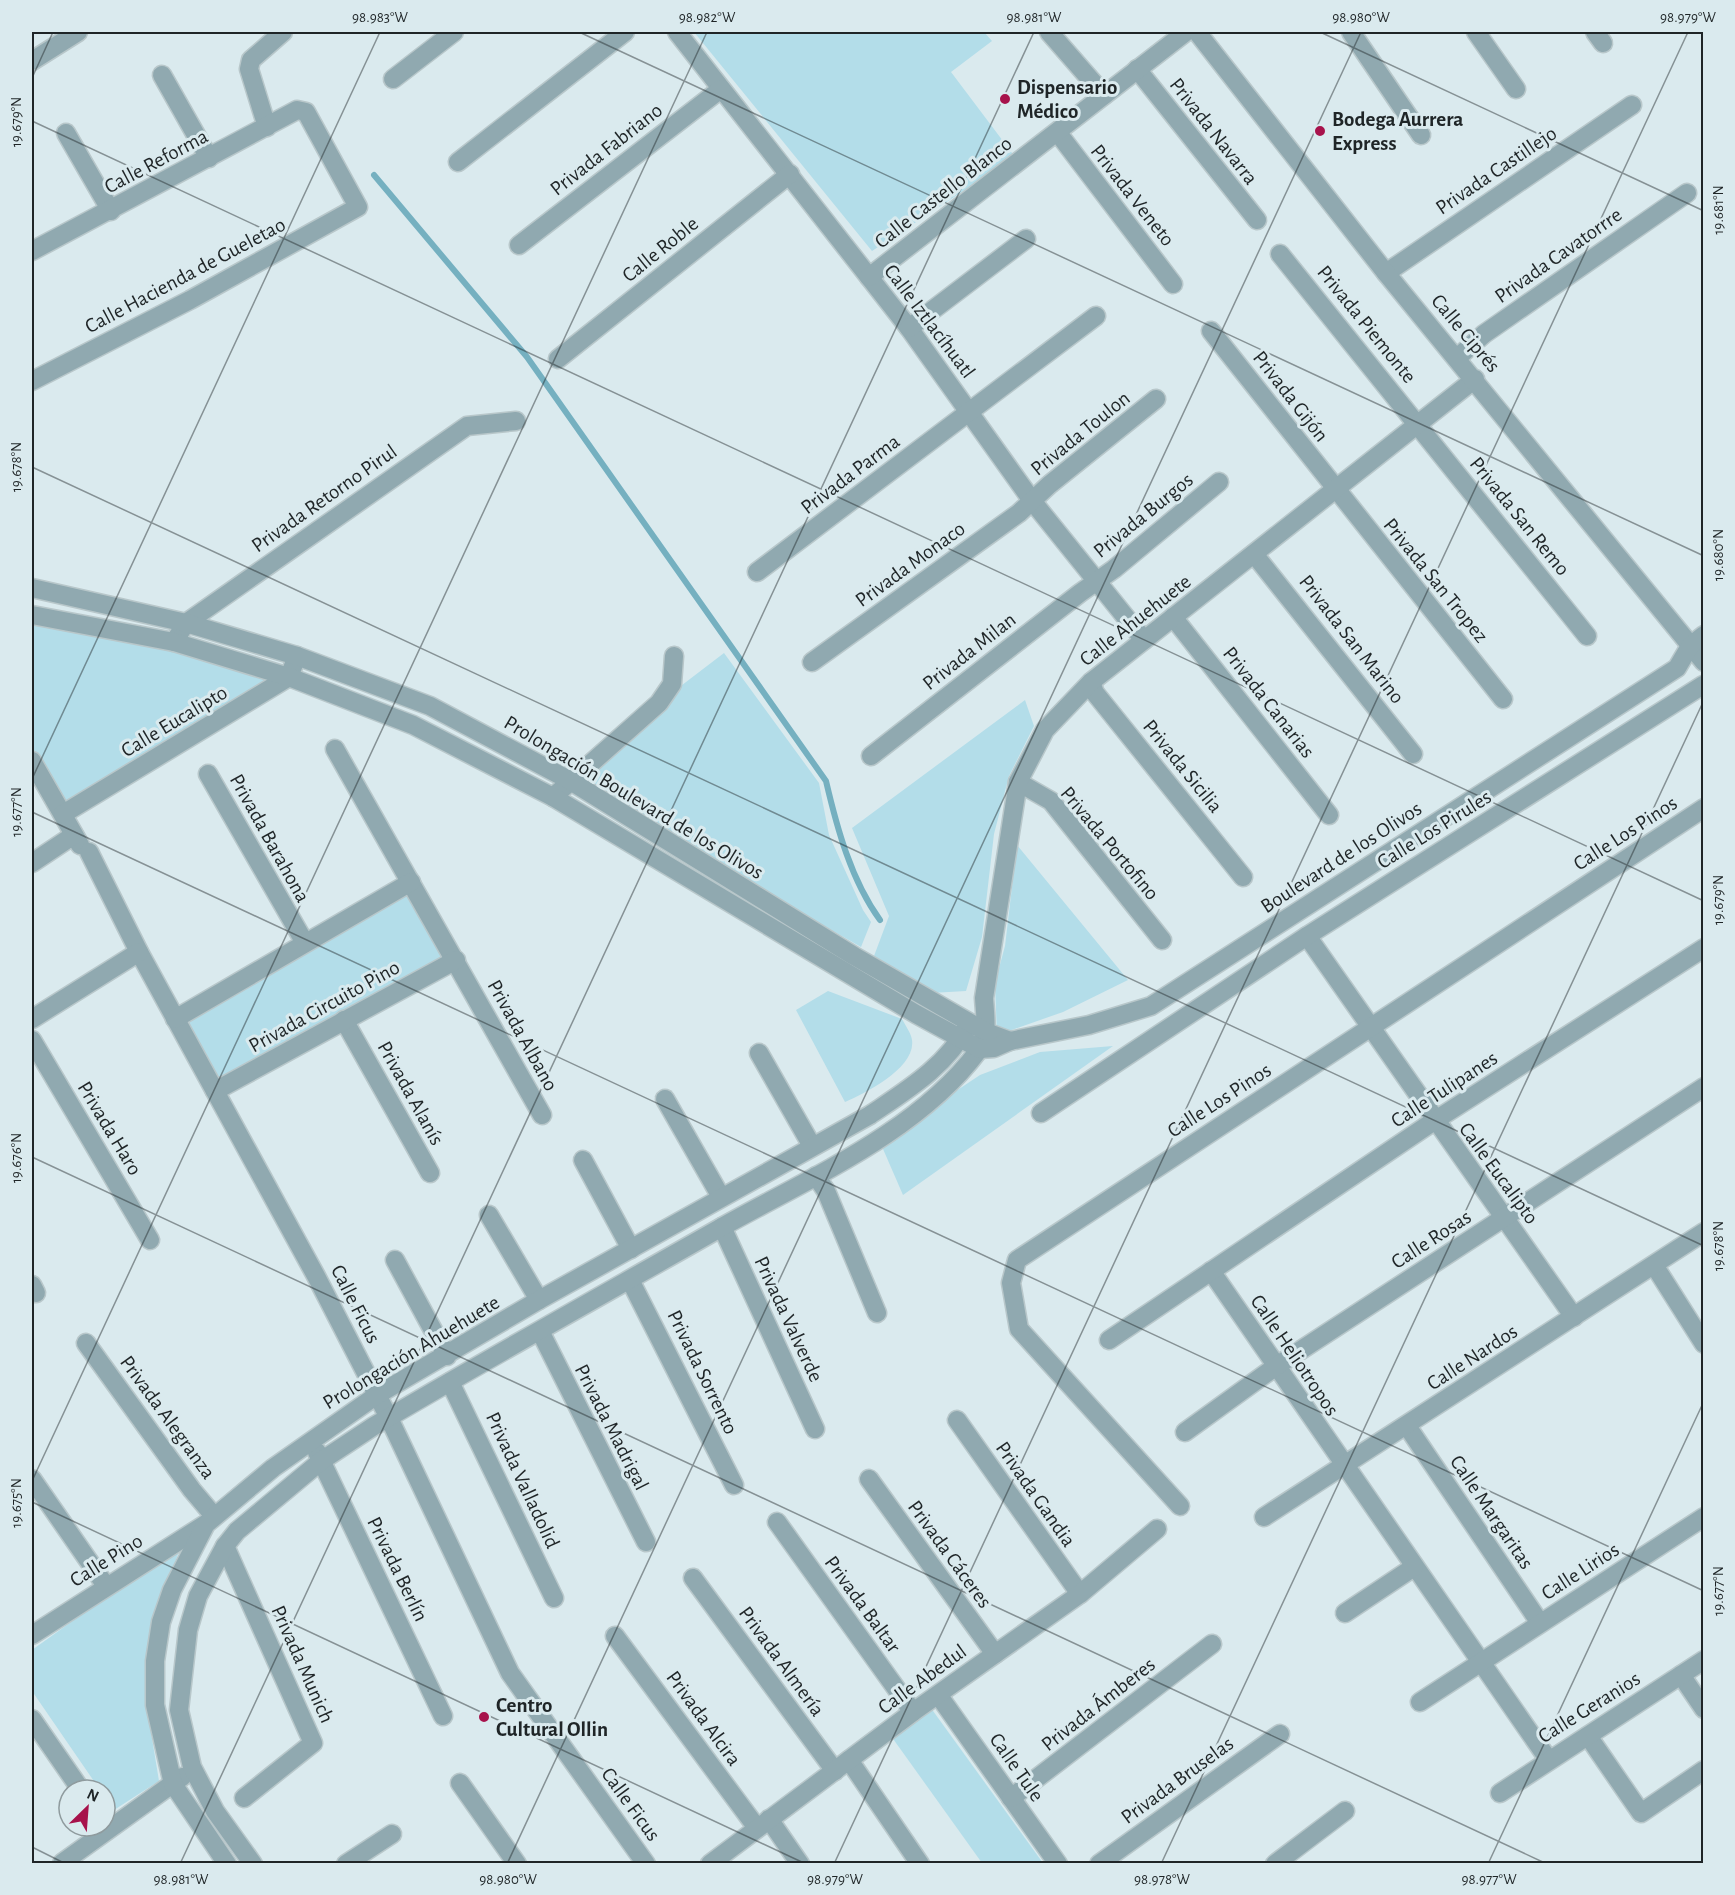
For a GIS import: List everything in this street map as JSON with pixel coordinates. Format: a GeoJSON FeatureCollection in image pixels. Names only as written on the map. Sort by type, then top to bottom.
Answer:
{"type":"FeatureCollection","features":[{"type":"Feature","properties":{"kind":"street"},"geometry":{"type":"LineString","coordinates":[[32,62],[78,32]]}},
{"type":"Feature","properties":{"kind":"street"},"geometry":{"type":"LineString","coordinates":[[267,127],[249,69],[256,55],[283,32]]}},
{"type":"Feature","properties":{"kind":"street"},"geometry":{"type":"LineString","coordinates":[[393,79],[454,32]]}},
{"type":"Feature","properties":{"kind":"street"},"geometry":{"type":"LineString","coordinates":[[458,162],[625,32]]}},
{"type":"Feature","properties":{"kind":"street","name":"Calle Iztlacíhuatl"},"geometry":{"type":"LineString","coordinates":[[676,32],[909,328],[1033,502],[1095,583],[1144,640]]}},
{"type":"Feature","properties":{"kind":"street"},"geometry":{"type":"LineString","coordinates":[[1049,32],[1104,95]]}},
{"type":"Feature","properties":{"kind":"street","name":"Calle Castello Blanco"},"geometry":{"type":"LineString","coordinates":[[869,277],[1186,32]]}},
{"type":"Feature","properties":{"kind":"street","name":"Calle Ciprés"},"geometry":{"type":"LineString","coordinates":[[1197,32],[1386,273],[1697,641],[1704,662]]}},
{"type":"Feature","properties":{"kind":"street"},"geometry":{"type":"LineString","coordinates":[[1351,32],[1421,135]]}},
{"type":"Feature","properties":{"kind":"street"},"geometry":{"type":"LineString","coordinates":[[1476,32],[1516,89]]}},
{"type":"Feature","properties":{"kind":"street","name":"Privada Navarra"},"geometry":{"type":"LineString","coordinates":[[1137,69],[1257,220]]}},
{"type":"Feature","properties":{"kind":"street"},"geometry":{"type":"LineString","coordinates":[[162,75],[209,158]]}},
{"type":"Feature","properties":{"kind":"street","name":"Privada Fabriano"},"geometry":{"type":"LineString","coordinates":[[519,245],[721,89]]}},
{"type":"Feature","properties":{"kind":"street","name":"Privada Castillejo"},"geometry":{"type":"LineString","coordinates":[[1386,273],[1632,105]]}},
{"type":"Feature","properties":{"kind":"street","name":"Calle Reforma"},"geometry":{"type":"LineString","coordinates":[[32,251],[302,109],[306,112],[358,207]]}},
{"type":"Feature","properties":{"kind":"street"},"geometry":{"type":"LineString","coordinates":[[66,133],[111,211]]}},
{"type":"Feature","properties":{"kind":"street","name":"Privada Veneto"},"geometry":{"type":"LineString","coordinates":[[1058,133],[1173,284]]}},
{"type":"Feature","properties":{"kind":"street","name":"Calle Roble"},"geometry":{"type":"LineString","coordinates":[[558,359],[790,174]]}},
{"type":"Feature","properties":{"kind":"street","name":"Privada Cavatorrre"},"geometry":{"type":"LineString","coordinates":[[1457,358],[1484,334],[1687,193]]}},
{"type":"Feature","properties":{"kind":"street","name":"Calle Hacienda de Gueletao"},"geometry":{"type":"LineString","coordinates":[[32,381],[190,300],[358,207]]}},
{"type":"Feature","properties":{"kind":"street"},"geometry":{"type":"LineString","coordinates":[[909,328],[1026,239]]}},
{"type":"Feature","properties":{"kind":"street","name":"Privada Piemonte"},"geometry":{"type":"LineString","coordinates":[[1280,254],[1418,424]]}},
{"type":"Feature","properties":{"kind":"street","name":"Privada Parma"},"geometry":{"type":"LineString","coordinates":[[757,572],[1096,316]]}},
{"type":"Feature","properties":{"kind":"street","name":"Privada Gijón"},"geometry":{"type":"LineString","coordinates":[[1211,331],[1335,488]]}},
{"type":"Feature","properties":{"kind":"street","name":"Calle Ahuehuete"},"geometry":{"type":"LineString","coordinates":[[983,1040],[984,998],[1017,782],[1045,730],[1091,682],[1475,379]]}},
{"type":"Feature","properties":{"kind":"street","name":"Privada Toulon"},"geometry":{"type":"LineString","coordinates":[[1033,502],[1050,485],[1156,399]]}},
{"type":"Feature","properties":{"kind":"street","name":"Privada Retorno Pirul"},"geometry":{"type":"LineString","coordinates":[[174,642],[186,623],[467,426],[516,421]]}},
{"type":"Feature","properties":{"kind":"street","name":"Privada San Remo"},"geometry":{"type":"LineString","coordinates":[[1418,424],[1587,636]]}},
{"type":"Feature","properties":{"kind":"street","name":"Privada Burgos"},"geometry":{"type":"LineString","coordinates":[[1095,583],[1219,482]]}},
{"type":"Feature","properties":{"kind":"street","name":"Privada San Tropez"},"geometry":{"type":"LineString","coordinates":[[1335,488],[1503,699]]}},
{"type":"Feature","properties":{"kind":"street","name":"Privada Monaco"},"geometry":{"type":"LineString","coordinates":[[812,662],[1033,502]]}},
{"type":"Feature","properties":{"kind":"street","name":"Privada San Marino"},"geometry":{"type":"LineString","coordinates":[[1254,554],[1413,754]]}},
{"type":"Feature","properties":{"kind":"street","name":"Privada Milan"},"geometry":{"type":"LineString","coordinates":[[871,756],[1095,583]]}},
{"type":"Feature","properties":{"kind":"street","name":"Prolongación Boulevard de los Olivos"},"geometry":{"type":"LineString","coordinates":[[32,588],[186,623],[297,657],[430,706],[569,780],[854,956],[969,1022],[983,1040]]}},
{"type":"Feature","properties":{"kind":"street","name":"Prolongación Boulevard de los Olivos"},"geometry":{"type":"LineString","coordinates":[[32,615],[174,642],[289,677],[413,725],[553,796],[961,1039],[983,1040]]}},
{"type":"Feature","properties":{"kind":"street","name":"Privada Canarias"},"geometry":{"type":"LineString","coordinates":[[1173,617],[1329,815]]}},
{"type":"Feature","properties":{"kind":"street","name":"Boulevard de los Olivos"},"geometry":{"type":"LineString","coordinates":[[983,1040],[994,1048],[1010,1041],[1089,1025],[1151,1006],[1677,668],[1697,641]]}},
{"type":"Feature","properties":{"kind":"street"},"geometry":{"type":"LineString","coordinates":[[553,796],[659,704],[672,684],[674,656]]}},
{"type":"Feature","properties":{"kind":"street"},"geometry":{"type":"LineString","coordinates":[[289,677],[297,657]]}},
{"type":"Feature","properties":{"kind":"street"},"geometry":{"type":"LineString","coordinates":[[1677,668],[1704,668]]}},
{"type":"Feature","properties":{"kind":"street","name":"Calle Eucalipto"},"geometry":{"type":"LineString","coordinates":[[63,814],[289,677]]}},
{"type":"Feature","properties":{"kind":"street","name":"Privada Sicilia"},"geometry":{"type":"LineString","coordinates":[[1091,682],[1095,693],[1243,877]]}},
{"type":"Feature","properties":{"kind":"street","name":"Calle Los Pirules"},"geometry":{"type":"LineString","coordinates":[[1041,1113],[1307,936],[1703,685]]}},
{"type":"Feature","properties":{"kind":"street","name":"Privada Albano"},"geometry":{"type":"LineString","coordinates":[[335,749],[542,1114]]}},
{"type":"Feature","properties":{"kind":"street","name":"Calle Ficus"},"geometry":{"type":"LineString","coordinates":[[32,761],[81,844],[316,1276],[389,1418],[510,1673],[646,1863]]}},
{"type":"Feature","properties":{"kind":"street","name":"Privada Barahona"},"geometry":{"type":"LineString","coordinates":[[208,774],[305,943]]}},
{"type":"Feature","properties":{"kind":"street","name":"Privada Portofino"},"geometry":{"type":"LineString","coordinates":[[1017,782],[1051,801],[1161,940]]}},
{"type":"Feature","properties":{"kind":"street","name":"Calle Los Pinos"},"geometry":{"type":"LineString","coordinates":[[1180,1506],[1019,1329],[1011,1283],[1017,1260],[1704,808]]}},
{"type":"Feature","properties":{"kind":"street"},"geometry":{"type":"LineString","coordinates":[[32,863],[81,844]]}},
{"type":"Feature","properties":{"kind":"street"},"geometry":{"type":"LineString","coordinates":[[175,1018],[411,882]]}},
{"type":"Feature","properties":{"kind":"street","name":"Calle Eucalipto"},"geometry":{"type":"LineString","coordinates":[[1307,936],[1434,1121],[1574,1317]]}},
{"type":"Feature","properties":{"kind":"street","name":"Calle Tulipanes"},"geometry":{"type":"LineString","coordinates":[[1109,1340],[1434,1121],[1704,948]]}},
{"type":"Feature","properties":{"kind":"street"},"geometry":{"type":"LineString","coordinates":[[32,1019],[138,952]]}},
{"type":"Feature","properties":{"kind":"street","name":"Privada Circuito Pino"},"geometry":{"type":"LineString","coordinates":[[215,1091],[348,1028],[456,960]]}},
{"type":"Feature","properties":{"kind":"street","name":"Calle Ahuehuete"},"geometry":{"type":"LineString","coordinates":[[961,1039],[984,998]]}},
{"type":"Feature","properties":{"kind":"street","name":"Privada Alanís"},"geometry":{"type":"LineString","coordinates":[[348,1028],[430,1173]]}},
{"type":"Feature","properties":{"kind":"street","name":"Prolongación Ahuehuete"},"geometry":{"type":"LineString","coordinates":[[227,1863],[173,1785],[155,1705],[155,1661],[161,1622],[172,1590],[210,1520],[312,1440],[377,1395],[539,1300],[870,1114],[922,1080],[961,1039]]}},
{"type":"Feature","properties":{"kind":"street","name":"Privada Haro"},"geometry":{"type":"LineString","coordinates":[[32,1040],[150,1240]]}},
{"type":"Feature","properties":{"kind":"street"},"geometry":{"type":"LineString","coordinates":[[253,1863],[215,1811],[192,1767],[179,1710],[188,1630],[198,1596],[228,1551],[237,1531],[321,1461],[389,1418],[722,1227],[816,1176],[902,1124],[945,1089],[983,1040]]}},
{"type":"Feature","properties":{"kind":"street"},"geometry":{"type":"LineString","coordinates":[[759,1053],[812,1146]]}},
{"type":"Feature","properties":{"kind":"street","name":"Calle Rosas"},"geometry":{"type":"LineString","coordinates":[[1185,1432],[1275,1367],[1704,1087]]}},
{"type":"Feature","properties":{"kind":"street"},"geometry":{"type":"LineString","coordinates":[[665,1099],[721,1197]]}},
{"type":"Feature","properties":{"kind":"street"},"geometry":{"type":"LineString","coordinates":[[583,1160],[631,1249]]}},
{"type":"Feature","properties":{"kind":"street"},"geometry":{"type":"LineString","coordinates":[[816,1176],[826,1191],[877,1313]]}},
{"type":"Feature","properties":{"kind":"street"},"geometry":{"type":"LineString","coordinates":[[489,1215],[539,1300]]}},
{"type":"Feature","properties":{"kind":"street","name":"Privada Valverde"},"geometry":{"type":"LineString","coordinates":[[722,1227],[815,1429]]}},
{"type":"Feature","properties":{"kind":"street","name":"Calle Nardos"},"geometry":{"type":"LineString","coordinates":[[1264,1517],[1704,1232]]}},
{"type":"Feature","properties":{"kind":"street"},"geometry":{"type":"LineString","coordinates":[[395,1260],[447,1356]]}},
{"type":"Feature","properties":{"kind":"street"},"geometry":{"type":"LineString","coordinates":[[1654,1265],[1704,1344]]}},
{"type":"Feature","properties":{"kind":"street","name":"Calle Heliotropos"},"geometry":{"type":"LineString","coordinates":[[1211,1271],[1275,1367],[1548,1759]]}},
{"type":"Feature","properties":{"kind":"street","name":"Privada Sorrento"},"geometry":{"type":"LineString","coordinates":[[630,1280],[734,1485]]}},
{"type":"Feature","properties":{"kind":"street","name":"Privada Madrigal"},"geometry":{"type":"LineString","coordinates":[[540,1331],[646,1542]]}},
{"type":"Feature","properties":{"kind":"street","name":"Privada Alegranza"},"geometry":{"type":"LineString","coordinates":[[86,1343],[192,1490],[210,1520]]}},
{"type":"Feature","properties":{"kind":"street","name":"Privada Valladolid"},"geometry":{"type":"LineString","coordinates":[[450,1382],[554,1598]]}},
{"type":"Feature","properties":{"kind":"street","name":"Privada Gandia"},"geometry":{"type":"LineString","coordinates":[[957,1420],[1080,1594]]}},
{"type":"Feature","properties":{"kind":"street","name":"Calle Margaritas"},"geometry":{"type":"LineString","coordinates":[[1407,1426],[1540,1623]]}},
{"type":"Feature","properties":{"kind":"street","name":"Privada Berlín"},"geometry":{"type":"LineString","coordinates":[[312,1440],[443,1716]]}},
{"type":"Feature","properties":{"kind":"street"},"geometry":{"type":"LineString","coordinates":[[32,1479],[106,1586]]}},
{"type":"Feature","properties":{"kind":"street","name":"Privada Cáceres"},"geometry":{"type":"LineString","coordinates":[[869,1479],[995,1654]]}},
{"type":"Feature","properties":{"kind":"street","name":"Calle Lirios"},"geometry":{"type":"LineString","coordinates":[[1420,1702],[1704,1517]]}},
{"type":"Feature","properties":{"kind":"street","name":"Calle Pino"},"geometry":{"type":"LineString","coordinates":[[32,1635],[210,1520]]}},
{"type":"Feature","properties":{"kind":"street","name":"Privada Baltar"},"geometry":{"type":"LineString","coordinates":[[777,1522],[913,1712]]}},
{"type":"Feature","properties":{"kind":"street","name":"Calle Abedul"},"geometry":{"type":"LineString","coordinates":[[710,1863],[913,1712],[939,1696],[1080,1594],[1157,1529]]}},
{"type":"Feature","properties":{"kind":"street","name":"Privada Munich"},"geometry":{"type":"LineString","coordinates":[[228,1551],[314,1743],[244,1798]]}},
{"type":"Feature","properties":{"kind":"street"},"geometry":{"type":"LineString","coordinates":[[1345,1613],[1414,1567]]}},
{"type":"Feature","properties":{"kind":"street","name":"Privada Almería"},"geometry":{"type":"LineString","coordinates":[[693,1578],[920,1863]]}},
{"type":"Feature","properties":{"kind":"street","name":"Privada Alcira"},"geometry":{"type":"LineString","coordinates":[[615,1636],[763,1824],[800,1863]]}},
{"type":"Feature","properties":{"kind":"street","name":"Privada Ámberes"},"geometry":{"type":"LineString","coordinates":[[1011,1798],[1212,1644]]}},
{"type":"Feature","properties":{"kind":"street","name":"Calle Geranios"},"geometry":{"type":"LineString","coordinates":[[1500,1793],[1548,1759],[1588,1736],[1704,1660]]}},
{"type":"Feature","properties":{"kind":"street"},"geometry":{"type":"LineString","coordinates":[[1681,1675],[1704,1709]]}},
{"type":"Feature","properties":{"kind":"street","name":"Calle Tule"},"geometry":{"type":"LineString","coordinates":[[939,1696],[1058,1863]]}},
{"type":"Feature","properties":{"kind":"street"},"geometry":{"type":"LineString","coordinates":[[32,1719],[73,1778]]}},
{"type":"Feature","properties":{"kind":"street","name":"Privada Bruselas"},"geometry":{"type":"LineString","coordinates":[[1099,1863],[1280,1734]]}},
{"type":"Feature","properties":{"kind":"street"},"geometry":{"type":"LineString","coordinates":[[1588,1736],[1641,1813],[1704,1770]]}},
{"type":"Feature","properties":{"kind":"street"},"geometry":{"type":"LineString","coordinates":[[117,1819],[173,1785],[192,1767]]}},
{"type":"Feature","properties":{"kind":"street"},"geometry":{"type":"LineString","coordinates":[[460,1783],[517,1863]]}},
{"type":"Feature","properties":{"kind":"street"},"geometry":{"type":"LineString","coordinates":[[1275,1863],[1345,1811]]}},
{"type":"Feature","properties":{"kind":"street"},"geometry":{"type":"LineString","coordinates":[[346,1863],[392,1834]]}},
{"type":"Feature","properties":{"kind":"street"},"geometry":{"type":"LineString","coordinates":[[62,1863],[92,1838]]}},
{"type":"Feature","properties":{"kind":"shaded area"},"geometry":{"type":"Polygon","coordinates":[[[694,32],[984,32],[992,41],[951,72],[1015,157],[872,251],[694,32]]]}},
{"type":"Feature","properties":{"kind":"shaded area"},"geometry":{"type":"Polygon","coordinates":[[[32,608],[289,677],[69,808],[32,747],[32,608]]]}},
{"type":"Feature","properties":{"kind":"shaded area"},"geometry":{"type":"Polygon","coordinates":[[[724,653],[819,783],[829,835],[863,910],[871,922],[861,947],[563,776],[724,653]]]}},
{"type":"Feature","properties":{"kind":"shaded area"},"geometry":{"type":"Polygon","coordinates":[[[1025,700],[1034,726],[1009,776],[994,834],[982,937],[966,991],[931,993],[874,956],[889,916],[852,828],[1025,700]]]}},
{"type":"Feature","properties":{"kind":"shaded area"},"geometry":{"type":"Polygon","coordinates":[[[1017,845],[1128,980],[1063,1012],[997,1035],[995,983],[1005,946],[1017,845]]]}},
{"type":"Feature","properties":{"kind":"shaded area"},"geometry":{"type":"Polygon","coordinates":[[[409,882],[454,961],[222,1087],[182,1015],[409,882]]]}},
{"type":"Feature","properties":{"kind":"shaded area"},"geometry":{"type":"Polygon","coordinates":[[[828,991],[902,1019],[912,1040],[911,1050],[898,1070],[876,1086],[845,1102],[796,1010],[828,991]]]}},
{"type":"Feature","properties":{"kind":"shaded area"},"geometry":{"type":"Polygon","coordinates":[[[1113,1046],[903,1195],[883,1149],[956,1091],[980,1075],[1040,1052],[1113,1046]]]}},
{"type":"Feature","properties":{"kind":"shaded area"},"geometry":{"type":"Polygon","coordinates":[[[183,1542],[153,1617],[146,1702],[159,1781],[117,1808],[117,1778],[92,1778],[32,1691],[32,1650],[183,1542]]]}},
{"type":"Feature","properties":{"kind":"shaded area"},"geometry":{"type":"Polygon","coordinates":[[[928,1704],[1043,1863],[982,1863],[886,1729],[928,1704]]]}},
{"type":"Feature","properties":{"kind":"waterway"},"geometry":{"type":"LineString","coordinates":[[374,175],[527,357],[826,781],[846,853],[861,888],[880,920]]}},
{"type":"Feature","properties":{"kind":"place","name":"Dispensario Médico"},"geometry":{"type":"Point","coordinates":[1005,99]}},
{"type":"Feature","properties":{"kind":"place","name":"Bodega Aurrera Express"},"geometry":{"type":"Point","coordinates":[1320,131]}},
{"type":"Feature","properties":{"kind":"place","name":"Centro Cultural Ollin"},"geometry":{"type":"Point","coordinates":[484,1717]}}]}
